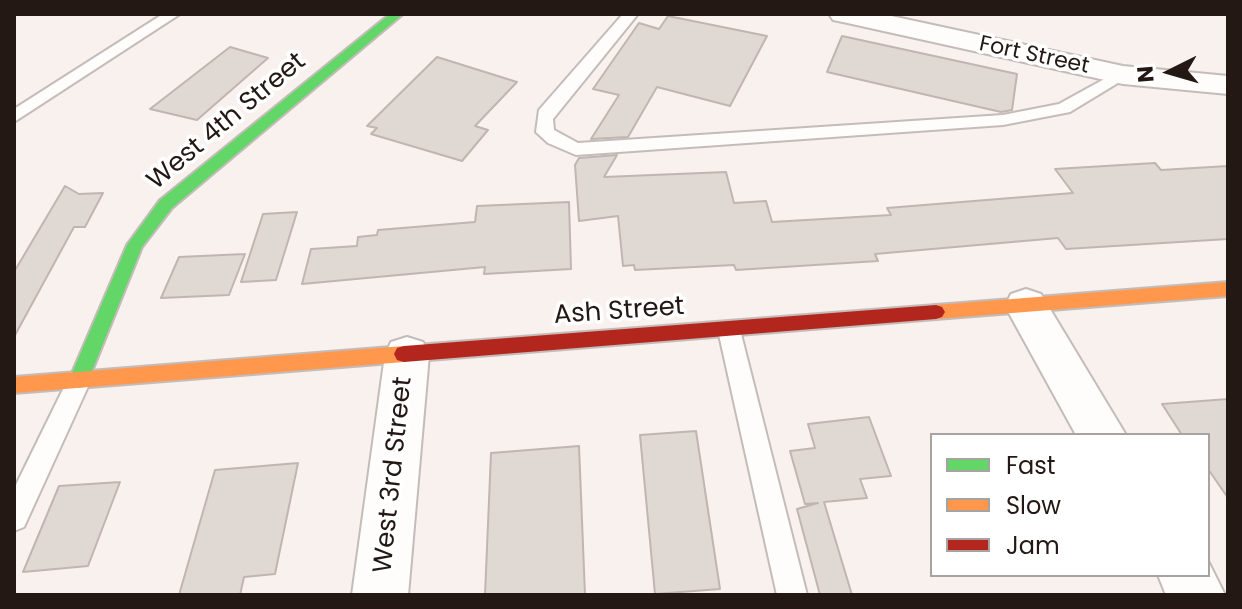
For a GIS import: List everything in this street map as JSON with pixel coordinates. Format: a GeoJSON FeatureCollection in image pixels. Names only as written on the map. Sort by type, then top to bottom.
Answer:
{"type":"FeatureCollection","features":[{"type":"Feature","properties":{"kind":"street","name":"West 4th Street"},"geometry":{"type":"LineString","coordinates":[[79,380],[135,245],[166,204],[397,14]]}},
{"type":"Feature","properties":{"kind":"street","name":"Fort Street"},"geometry":{"type":"LineString","coordinates":[[849,15],[1123,75],[1228,85]]}},
{"type":"Feature","properties":{"kind":"street","name":"Ash Street"},"geometry":{"type":"LineString","coordinates":[[14,385],[1228,289]]}},
{"type":"Feature","properties":{"kind":"street"},"geometry":{"type":"LineString","coordinates":[[1026,306],[1101,433]]}},
{"type":"Feature","properties":{"kind":"street","name":"West 3rd Street"},"geometry":{"type":"LineString","coordinates":[[380,595],[407,355]]}},
{"type":"Feature","properties":{"kind":"street"},"geometry":{"type":"LineString","coordinates":[[1186,577],[1197,595]]}},
{"type":"Feature","properties":{"kind":"lane"},"geometry":{"type":"LineString","coordinates":[[14,117],[173,14]]}},
{"type":"Feature","properties":{"kind":"lane"},"geometry":{"type":"LineString","coordinates":[[631,14],[548,110],[544,119],[545,132],[554,139],[576,149],[1003,120],[1064,108],[1123,75]]}},
{"type":"Feature","properties":{"kind":"lane"},"geometry":{"type":"LineString","coordinates":[[729,330],[792,595]]}},
{"type":"Feature","properties":{"kind":"lane"},"geometry":{"type":"LineString","coordinates":[[14,518],[79,380]]}},
{"type":"Feature","properties":{"kind":"building"},"geometry":{"type":"Polygon","coordinates":[[[668,16],[767,36],[730,106],[657,87],[628,137],[591,139],[619,95],[593,89],[639,23],[659,29],[668,16]]]}},
{"type":"Feature","properties":{"kind":"building"},"geometry":{"type":"Polygon","coordinates":[[[842,36],[1017,74],[1012,110],[1001,112],[827,72],[842,36]]]}},
{"type":"Feature","properties":{"kind":"building"},"geometry":{"type":"Polygon","coordinates":[[[230,47],[268,58],[197,120],[150,109],[230,47]]]}},
{"type":"Feature","properties":{"kind":"building"},"geometry":{"type":"Polygon","coordinates":[[[437,57],[517,82],[475,126],[488,130],[462,161],[371,134],[377,128],[367,126],[437,57]]]}},
{"type":"Feature","properties":{"kind":"building"},"geometry":{"type":"Polygon","coordinates":[[[617,155],[604,177],[726,172],[734,203],[766,201],[772,222],[891,215],[887,208],[1073,193],[1055,169],[1155,163],[1161,170],[1228,166],[1228,239],[1066,249],[1058,238],[875,254],[878,261],[736,270],[734,265],[635,270],[634,265],[623,266],[618,216],[579,221],[575,165],[579,158],[617,155]]]}},
{"type":"Feature","properties":{"kind":"building"},"geometry":{"type":"Polygon","coordinates":[[[65,186],[79,194],[103,193],[85,227],[74,227],[14,337],[14,272],[65,186]]]}},
{"type":"Feature","properties":{"kind":"building"},"geometry":{"type":"Polygon","coordinates":[[[569,202],[571,269],[484,274],[485,267],[302,284],[311,249],[357,246],[358,237],[377,235],[378,230],[475,222],[477,206],[569,202]]]}},
{"type":"Feature","properties":{"kind":"building"},"geometry":{"type":"Polygon","coordinates":[[[297,212],[276,280],[241,282],[263,214],[297,212]]]}},
{"type":"Feature","properties":{"kind":"building"},"geometry":{"type":"Polygon","coordinates":[[[245,254],[229,295],[161,298],[179,257],[245,254]]]}},
{"type":"Feature","properties":{"kind":"building"},"geometry":{"type":"Polygon","coordinates":[[[1228,399],[1228,498],[1210,472],[1210,433],[1181,433],[1162,404],[1228,399]]]}},
{"type":"Feature","properties":{"kind":"building"},"geometry":{"type":"Polygon","coordinates":[[[869,417],[891,476],[860,479],[867,498],[824,502],[852,595],[820,595],[797,509],[818,503],[805,504],[790,451],[815,448],[808,424],[869,417]]]}},
{"type":"Feature","properties":{"kind":"building"},"geometry":{"type":"Polygon","coordinates":[[[696,431],[720,589],[655,594],[640,435],[696,431]]]}},
{"type":"Feature","properties":{"kind":"building"},"geometry":{"type":"Polygon","coordinates":[[[579,446],[585,595],[485,595],[491,453],[579,446]]]}},
{"type":"Feature","properties":{"kind":"building"},"geometry":{"type":"Polygon","coordinates":[[[298,463],[275,574],[244,577],[240,595],[179,595],[215,470],[298,463]]]}},
{"type":"Feature","properties":{"kind":"building"},"geometry":{"type":"Polygon","coordinates":[[[120,482],[88,566],[23,572],[59,486],[120,482]]]}},
{"type":"Feature","properties":{"kind":"traffic: fast"},"geometry":{"type":"LineString","coordinates":[[79,380],[135,245],[166,204],[397,14]]}},
{"type":"Feature","properties":{"kind":"traffic: slow"},"geometry":{"type":"LineString","coordinates":[[936,312],[1228,289]]}},
{"type":"Feature","properties":{"kind":"traffic: slow"},"geometry":{"type":"LineString","coordinates":[[14,385],[404,354]]}},
{"type":"Feature","properties":{"kind":"traffic: jam"},"geometry":{"type":"LineString","coordinates":[[404,354],[936,312]]}}]}
